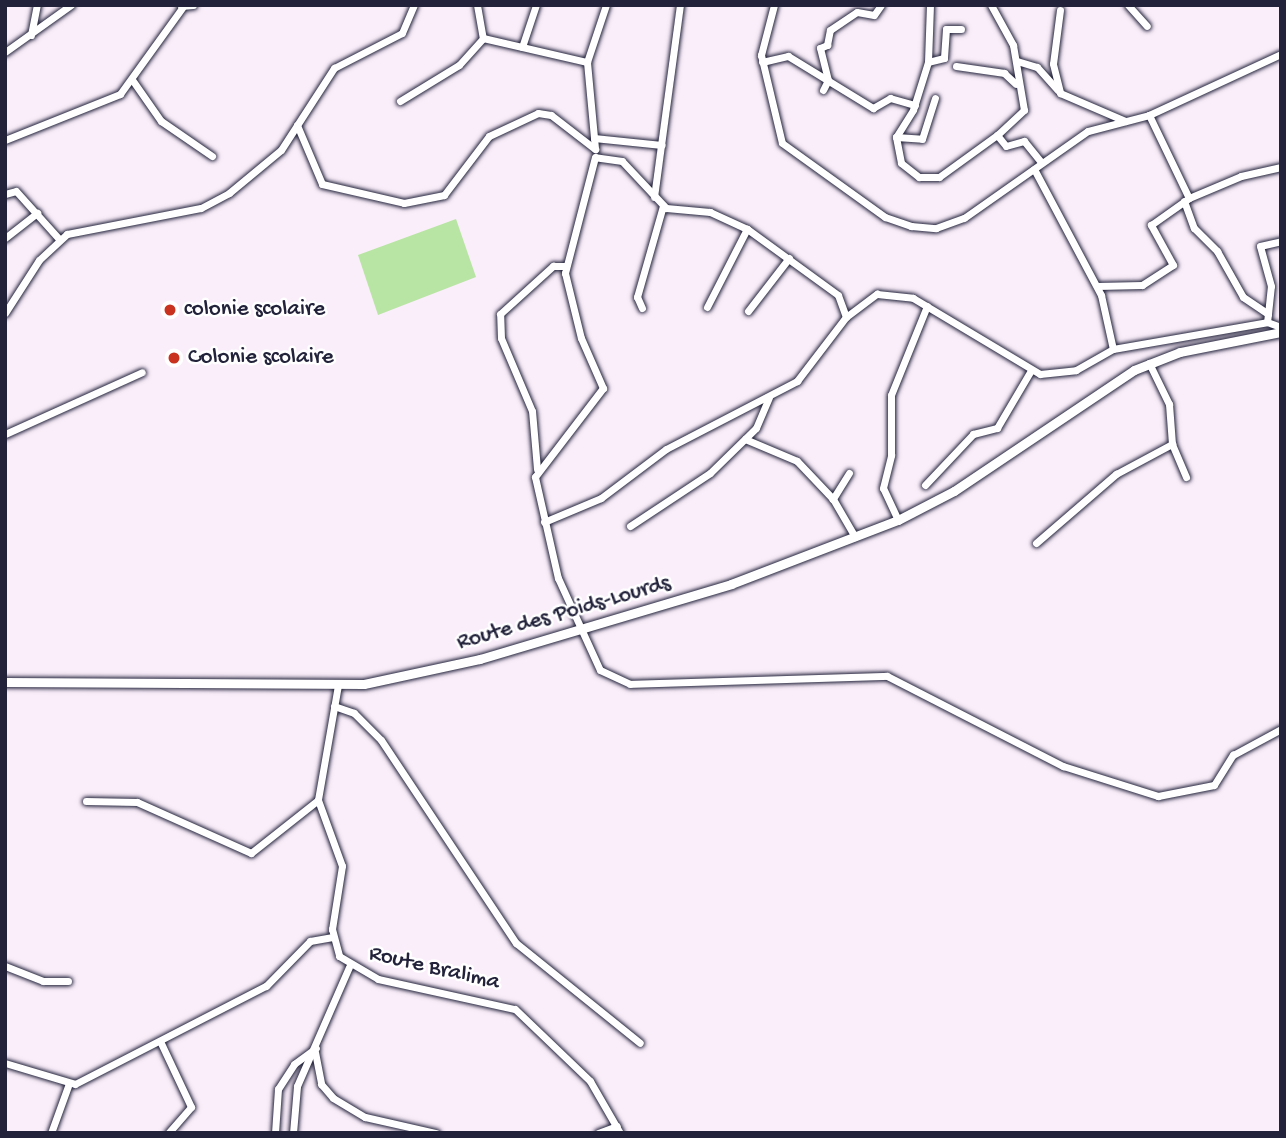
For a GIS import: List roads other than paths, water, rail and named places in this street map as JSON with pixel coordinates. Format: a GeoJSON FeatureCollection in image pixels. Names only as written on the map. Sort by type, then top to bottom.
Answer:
{"type":"FeatureCollection","features":[{"type":"Feature","properties":{"kind":"street"},"geometry":{"type":"LineString","coordinates":[[31,35],[37,5]]}},
{"type":"Feature","properties":{"kind":"street"},"geometry":{"type":"LineString","coordinates":[[5,52],[71,5]]}},
{"type":"Feature","properties":{"kind":"street"},"geometry":{"type":"LineString","coordinates":[[5,140],[112,99],[133,81],[181,7],[193,5]]}},
{"type":"Feature","properties":{"kind":"street"},"geometry":{"type":"LineString","coordinates":[[5,313],[59,239],[88,227],[206,206],[278,153],[334,68],[400,34],[414,5]]}},
{"type":"Feature","properties":{"kind":"street"},"geometry":{"type":"LineString","coordinates":[[477,5],[483,38]]}},
{"type":"Feature","properties":{"kind":"street"},"geometry":{"type":"LineString","coordinates":[[522,47],[536,5]]}},
{"type":"Feature","properties":{"kind":"street"},"geometry":{"type":"LineString","coordinates":[[537,470],[603,388],[581,338],[566,265],[595,153],[587,62],[606,5]]}},
{"type":"Feature","properties":{"kind":"street"},"geometry":{"type":"LineString","coordinates":[[654,197],[680,5]]}},
{"type":"Feature","properties":{"kind":"street"},"geometry":{"type":"LineString","coordinates":[[774,5],[761,62],[782,143],[892,220],[943,226],[1093,129],[1149,115],[1281,54]]}},
{"type":"Feature","properties":{"kind":"street"},"geometry":{"type":"LineString","coordinates":[[823,90],[828,80],[820,60],[830,30],[857,12],[874,15],[881,5]]}},
{"type":"Feature","properties":{"kind":"street"},"geometry":{"type":"LineString","coordinates":[[930,5],[928,62],[915,105],[896,137],[904,167],[934,178],[996,135],[1024,110],[1016,84],[1017,61],[991,5]]}},
{"type":"Feature","properties":{"kind":"street"},"geometry":{"type":"LineString","coordinates":[[1128,5],[1147,26]]}},
{"type":"Feature","properties":{"kind":"street"},"geometry":{"type":"LineString","coordinates":[[1060,10],[1053,64],[1060,93]]}},
{"type":"Feature","properties":{"kind":"street"},"geometry":{"type":"LineString","coordinates":[[928,62],[944,58],[946,29],[961,29]]}},
{"type":"Feature","properties":{"kind":"street"},"geometry":{"type":"LineString","coordinates":[[483,38],[587,62]]}},
{"type":"Feature","properties":{"kind":"street"},"geometry":{"type":"LineString","coordinates":[[400,101],[459,65],[483,38]]}},
{"type":"Feature","properties":{"kind":"street"},"geometry":{"type":"LineString","coordinates":[[761,62],[788,56],[873,108],[890,98],[915,105]]}},
{"type":"Feature","properties":{"kind":"street"},"geometry":{"type":"LineString","coordinates":[[1017,61],[1037,67],[1060,93],[1090,109],[1118,113],[1123,122],[1132,120]]}},
{"type":"Feature","properties":{"kind":"street"},"geometry":{"type":"LineString","coordinates":[[956,66],[1004,73],[1016,84]]}},
{"type":"Feature","properties":{"kind":"street"},"geometry":{"type":"LineString","coordinates":[[133,81],[161,121],[212,156]]}},
{"type":"Feature","properties":{"kind":"street"},"geometry":{"type":"LineString","coordinates":[[896,137],[922,139],[935,98]]}},
{"type":"Feature","properties":{"kind":"street"},"geometry":{"type":"LineString","coordinates":[[298,125],[323,184],[404,204],[444,195],[489,136],[527,117],[551,115],[595,153],[622,161],[663,206],[710,212],[747,229],[838,295],[846,317]]}},
{"type":"Feature","properties":{"kind":"street"},"geometry":{"type":"LineString","coordinates":[[1149,115],[1187,200],[1194,228],[1217,251],[1243,297],[1281,327]]}},
{"type":"Feature","properties":{"kind":"street"},"geometry":{"type":"LineString","coordinates":[[996,135],[1006,146],[1024,141],[1042,163]]}},
{"type":"Feature","properties":{"kind":"street"},"geometry":{"type":"LineString","coordinates":[[594,138],[663,145]]}},
{"type":"Feature","properties":{"kind":"street"},"geometry":{"type":"LineString","coordinates":[[1097,286],[1142,285],[1173,265],[1151,225],[1187,200],[1241,176],[1281,167]]}},
{"type":"Feature","properties":{"kind":"street"},"geometry":{"type":"LineString","coordinates":[[1034,169],[1097,286],[1113,349]]}},
{"type":"Feature","properties":{"kind":"street"},"geometry":{"type":"LineString","coordinates":[[5,194],[16,191],[59,239]]}},
{"type":"Feature","properties":{"kind":"street"},"geometry":{"type":"LineString","coordinates":[[642,308],[637,297],[663,206]]}},
{"type":"Feature","properties":{"kind":"street"},"geometry":{"type":"LineString","coordinates":[[5,238],[37,213]]}},
{"type":"Feature","properties":{"kind":"street"},"geometry":{"type":"LineString","coordinates":[[707,307],[747,229]]}},
{"type":"Feature","properties":{"kind":"street"},"geometry":{"type":"LineString","coordinates":[[1267,318],[1271,286],[1260,246],[1281,241]]}},
{"type":"Feature","properties":{"kind":"street"},"geometry":{"type":"LineString","coordinates":[[748,311],[789,258]]}},
{"type":"Feature","properties":{"kind":"street"},"geometry":{"type":"LineString","coordinates":[[566,265],[553,266],[500,314],[501,338],[532,411],[544,522],[580,629],[596,667],[622,683],[893,678],[1063,766],[1158,796],[1214,785],[1233,755],[1281,729]]}},
{"type":"Feature","properties":{"kind":"street"},"geometry":{"type":"LineString","coordinates":[[544,522],[607,494],[653,457],[727,414],[769,398],[803,376],[846,317],[877,294],[905,295],[927,306],[1030,372],[1061,374],[1113,349],[1267,318]]}},
{"type":"Feature","properties":{"kind":"street"},"geometry":{"type":"LineString","coordinates":[[898,520],[883,488],[891,455],[891,395],[927,306]]}},
{"type":"Feature","properties":{"kind":"street","name":"Route des Poids-Lourds"},"geometry":{"type":"LineString","coordinates":[[5,681],[338,685],[416,676],[731,584],[898,520],[954,491],[1085,400],[1149,363],[1281,332]]}},
{"type":"Feature","properties":{"kind":"street"},"geometry":{"type":"LineString","coordinates":[[1149,363],[1169,404],[1172,444],[1185,477]]}},
{"type":"Feature","properties":{"kind":"street"},"geometry":{"type":"LineString","coordinates":[[925,485],[973,434],[997,428],[1030,372]]}},
{"type":"Feature","properties":{"kind":"street"},"geometry":{"type":"LineString","coordinates":[[5,434],[142,373]]}},
{"type":"Feature","properties":{"kind":"street"},"geometry":{"type":"LineString","coordinates":[[630,526],[710,473],[745,439],[769,398]]}},
{"type":"Feature","properties":{"kind":"street"},"geometry":{"type":"LineString","coordinates":[[745,439],[797,461],[833,499],[855,537]]}},
{"type":"Feature","properties":{"kind":"street"},"geometry":{"type":"LineString","coordinates":[[1036,543],[1115,474],[1172,444]]}},
{"type":"Feature","properties":{"kind":"street"},"geometry":{"type":"LineString","coordinates":[[833,499],[849,473]]}},
{"type":"Feature","properties":{"kind":"street"},"geometry":{"type":"LineString","coordinates":[[51,1133],[68,1086],[271,984],[310,941],[333,937],[342,866],[318,800],[338,685]]}},
{"type":"Feature","properties":{"kind":"street"},"geometry":{"type":"LineString","coordinates":[[334,706],[354,713],[381,740],[516,943],[640,1043]]}},
{"type":"Feature","properties":{"kind":"street"},"geometry":{"type":"LineString","coordinates":[[86,800],[137,802],[251,853],[318,800]]}},
{"type":"Feature","properties":{"kind":"street","name":"Route Bralima"},"geometry":{"type":"LineString","coordinates":[[333,937],[349,967],[515,1009],[566,1053],[619,1129]]}},
{"type":"Feature","properties":{"kind":"street"},"geometry":{"type":"LineString","coordinates":[[5,967],[38,980],[68,981]]}},
{"type":"Feature","properties":{"kind":"street"},"geometry":{"type":"LineString","coordinates":[[293,1133],[297,1086],[316,1050],[349,967]]}},
{"type":"Feature","properties":{"kind":"street"},"geometry":{"type":"LineString","coordinates":[[160,1041],[191,1107],[168,1133]]}},
{"type":"Feature","properties":{"kind":"street"},"geometry":{"type":"LineString","coordinates":[[275,1133],[278,1089],[294,1064],[316,1050]]}},
{"type":"Feature","properties":{"kind":"street"},"geometry":{"type":"LineString","coordinates":[[316,1050],[316,1071],[333,1098],[365,1116],[436,1133]]}},
{"type":"Feature","properties":{"kind":"street"},"geometry":{"type":"LineString","coordinates":[[5,1063],[68,1086]]}},
{"type":"Feature","properties":{"kind":"street"},"geometry":{"type":"LineString","coordinates":[[597,1133],[619,1129]]}},
{"type":"Feature","properties":{"kind":"place","name":"colonie scolaire"},"geometry":{"type":"Point","coordinates":[170,310]}},
{"type":"Feature","properties":{"kind":"place","name":"Colonie scolaire"},"geometry":{"type":"Point","coordinates":[174,358]}}]}
